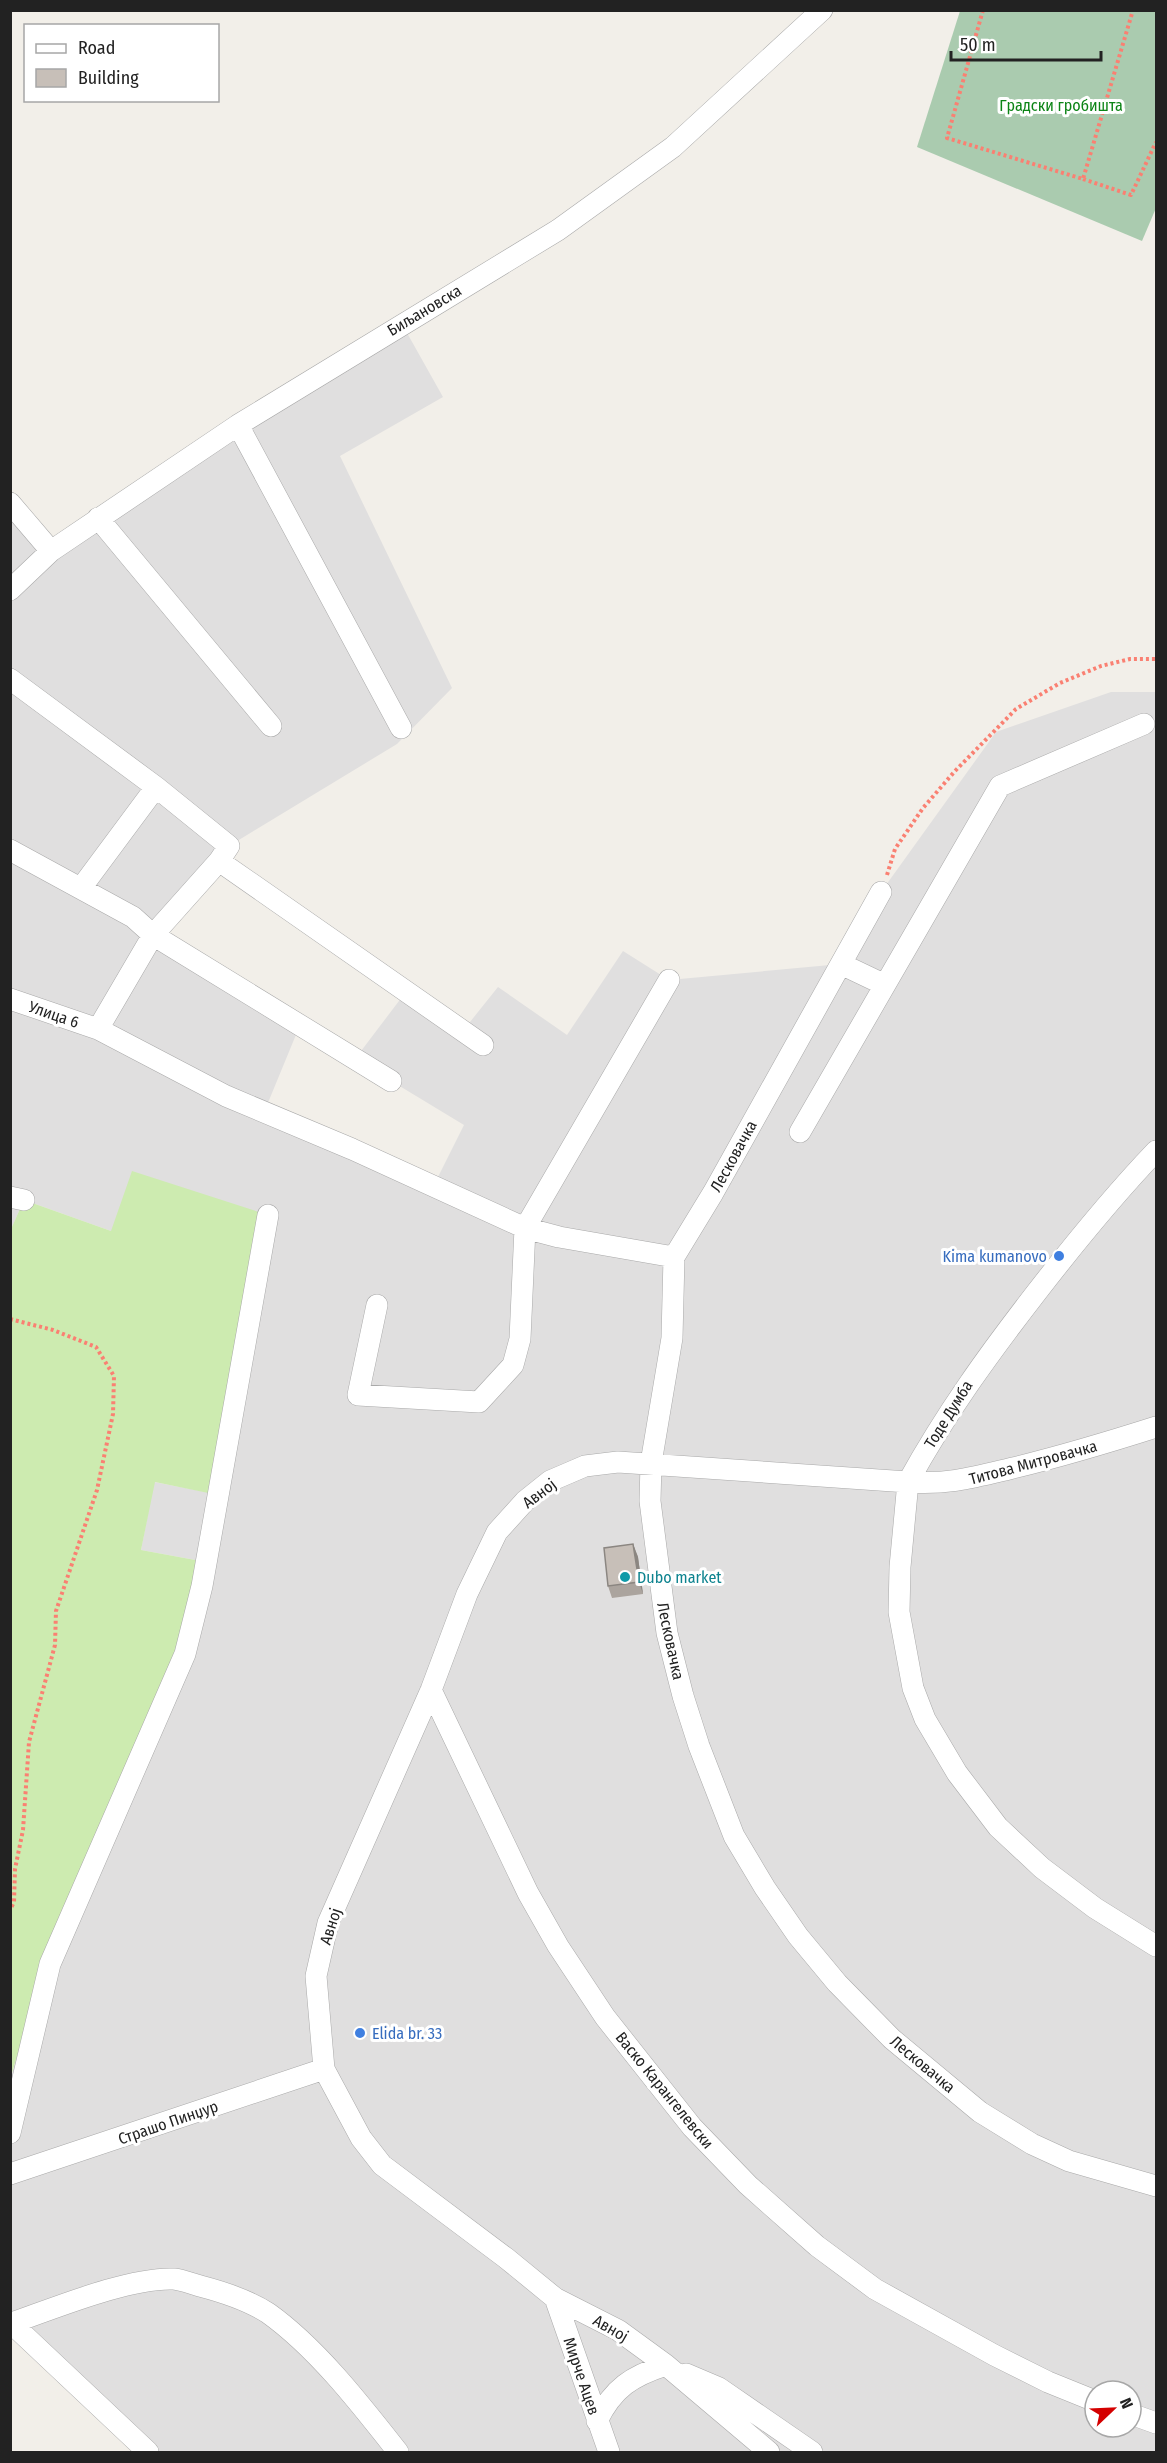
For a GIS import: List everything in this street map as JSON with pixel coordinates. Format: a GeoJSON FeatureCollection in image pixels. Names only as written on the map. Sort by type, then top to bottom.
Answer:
{"type":"FeatureCollection","features":[{"type":"Feature","properties":{"kind":"street","name":"Биљановска"},"geometry":{"type":"LineString","coordinates":[[10,590],[51,551],[238,425],[558,230],[674,147],[822,10]]}},
{"type":"Feature","properties":{"kind":"street"},"geometry":{"type":"LineString","coordinates":[[238,425],[400,728]]}},
{"type":"Feature","properties":{"kind":"street"},"geometry":{"type":"LineString","coordinates":[[10,503],[51,551]]}},
{"type":"Feature","properties":{"kind":"street"},"geometry":{"type":"LineString","coordinates":[[98,518],[271,726]]}},
{"type":"Feature","properties":{"kind":"street"},"geometry":{"type":"LineString","coordinates":[[10,679],[156,787],[230,846],[153,935],[98,1029]]}},
{"type":"Feature","properties":{"kind":"street"},"geometry":{"type":"LineString","coordinates":[[800,1132],[1000,786],[1144,724]]}},
{"type":"Feature","properties":{"kind":"street"},"geometry":{"type":"LineString","coordinates":[[81,888],[156,787]]}},
{"type":"Feature","properties":{"kind":"street"},"geometry":{"type":"LineString","coordinates":[[10,850],[133,917],[153,935],[391,1081]]}},
{"type":"Feature","properties":{"kind":"street"},"geometry":{"type":"LineString","coordinates":[[219,861],[483,1045]]}},
{"type":"Feature","properties":{"kind":"street","name":"Лесковачка"},"geometry":{"type":"LineString","coordinates":[[881,892],[714,1193],[674,1257],[672,1338],[651,1463],[650,1501],[667,1633],[682,1696],[734,1836],[765,1888],[798,1936],[837,1983],[892,2038],[980,2112],[1032,2144],[1069,2162],[1156,2186]]}},
{"type":"Feature","properties":{"kind":"street"},"geometry":{"type":"LineString","coordinates":[[841,964],[885,985]]}},
{"type":"Feature","properties":{"kind":"street"},"geometry":{"type":"LineString","coordinates":[[377,1305],[358,1395],[479,1402],[513,1365],[520,1339],[525,1228],[669,980]]}},
{"type":"Feature","properties":{"kind":"street","name":"Улица 6"},"geometry":{"type":"LineString","coordinates":[[10,999],[98,1029],[226,1096],[352,1149],[525,1228],[559,1237],[674,1257]]}},
{"type":"Feature","properties":{"kind":"street","name":"Тоде Думба"},"geometry":{"type":"LineString","coordinates":[[908,1482],[932,1438],[981,1364],[1070,1249],[1128,1180],[1156,1151]]}},
{"type":"Feature","properties":{"kind":"street"},"geometry":{"type":"LineString","coordinates":[[10,2133],[51,1964],[185,1654],[203,1578],[268,1215]]}},
{"type":"Feature","properties":{"kind":"street","name":"Титова Митровачка"},"geometry":{"type":"LineString","coordinates":[[908,1482],[937,1484],[958,1481],[1061,1456],[1156,1427]]}},
{"type":"Feature","properties":{"kind":"street","name":"Авној"},"geometry":{"type":"LineString","coordinates":[[651,1463],[618,1462],[585,1466],[550,1481],[525,1501],[497,1532],[467,1594],[431,1690],[328,1923],[316,1976],[324,2069],[361,2138],[382,2165],[506,2258],[555,2298],[618,2330],[666,2365],[769,2452]]}},
{"type":"Feature","properties":{"kind":"street"},"geometry":{"type":"LineString","coordinates":[[651,1463],[908,1482],[898,1612],[913,1688],[925,1719],[957,1773],[998,1827],[1095,1908],[1156,1946]]}},
{"type":"Feature","properties":{"kind":"street","name":"Васко Карангелевски"},"geometry":{"type":"LineString","coordinates":[[431,1690],[528,1893],[558,1946],[606,2017],[692,2127],[748,2185],[809,2238],[875,2289],[1048,2382],[1083,2396]]}},
{"type":"Feature","properties":{"kind":"street","name":"Страшо Пинџур"},"geometry":{"type":"LineString","coordinates":[[10,2174],[324,2069]]}},
{"type":"Feature","properties":{"kind":"street"},"geometry":{"type":"LineString","coordinates":[[148,2452],[11,2322],[93,2295],[139,2283],[175,2279],[214,2290],[266,2312],[290,2330],[360,2405],[398,2452]]}},
{"type":"Feature","properties":{"kind":"street","name":"Мирче Ацев"},"geometry":{"type":"LineString","coordinates":[[555,2298],[609,2452]]}},
{"type":"Feature","properties":{"kind":"street"},"geometry":{"type":"LineString","coordinates":[[597,2421],[613,2395],[626,2384],[641,2373],[666,2365]]}},
{"type":"Feature","properties":{"kind":"street","name":"Авној"},"geometry":{"type":"LineString","coordinates":[[666,2365],[719,2388],[812,2452]]}},
{"type":"Feature","properties":{"kind":"path"},"geometry":{"type":"LineString","coordinates":[[983,10],[947,138],[1131,195],[1156,142]]}},
{"type":"Feature","properties":{"kind":"path"},"geometry":{"type":"LineString","coordinates":[[1083,179],[1133,10]]}},
{"type":"Feature","properties":{"kind":"path"},"geometry":{"type":"LineString","coordinates":[[881,892],[895,849],[923,808],[955,771],[1016,709],[1060,683],[1101,666],[1130,658],[1156,659]]}},
{"type":"Feature","properties":{"kind":"path"},"geometry":{"type":"LineString","coordinates":[[10,1319],[53,1330],[96,1347],[114,1376],[113,1414],[97,1490],[56,1611],[55,1645],[29,1742],[23,1830],[15,1869],[14,1902],[10,1910]]}},
{"type":"Feature","properties":{"kind":"shaded area"},"geometry":{"type":"Polygon","coordinates":[[[402,324],[443,397],[340,456],[452,688],[397,744],[229,846],[153,934],[300,1025],[265,1110],[433,1187],[464,1125],[355,1059],[405,993],[462,1032],[498,987],[567,1035],[623,951],[669,980],[841,964],[881,892],[996,732],[1111,692],[1156,692],[1156,2452],[148,2452],[11,2322],[11,2076],[47,1959],[206,1562],[141,1550],[154,1482],[217,1494],[111,1231],[24,1200],[11,1229],[11,508],[52,551],[402,324]]]}},
{"type":"Feature","properties":{"kind":"green space","name":"Градски гробишта"},"geometry":{"type":"Polygon","coordinates":[[[960,11],[1156,11],[1156,208],[1142,241],[917,147],[960,11]]]}},
{"type":"Feature","properties":{"kind":"green space"},"geometry":{"type":"Polygon","coordinates":[[[132,1171],[268,1215],[218,1495],[155,1482],[141,1550],[206,1562],[185,1657],[47,1959],[11,2076],[11,1229],[24,1200],[111,1231],[132,1171]]]}},
{"type":"Feature","properties":{"kind":"building","name":"Dubo market"},"geometry":{"type":"Polygon","coordinates":[[[633,1544],[639,1582],[608,1586],[604,1548],[633,1544]]]}},
{"type":"Feature","properties":{"kind":"place","name":"Kima kumanovo"},"geometry":{"type":"Point","coordinates":[1059,1256]}},
{"type":"Feature","properties":{"kind":"place","name":"Dubo market"},"geometry":{"type":"Point","coordinates":[625,1577]}},
{"type":"Feature","properties":{"kind":"place","name":"Elida br. 33"},"geometry":{"type":"Point","coordinates":[360,2033]}}]}
